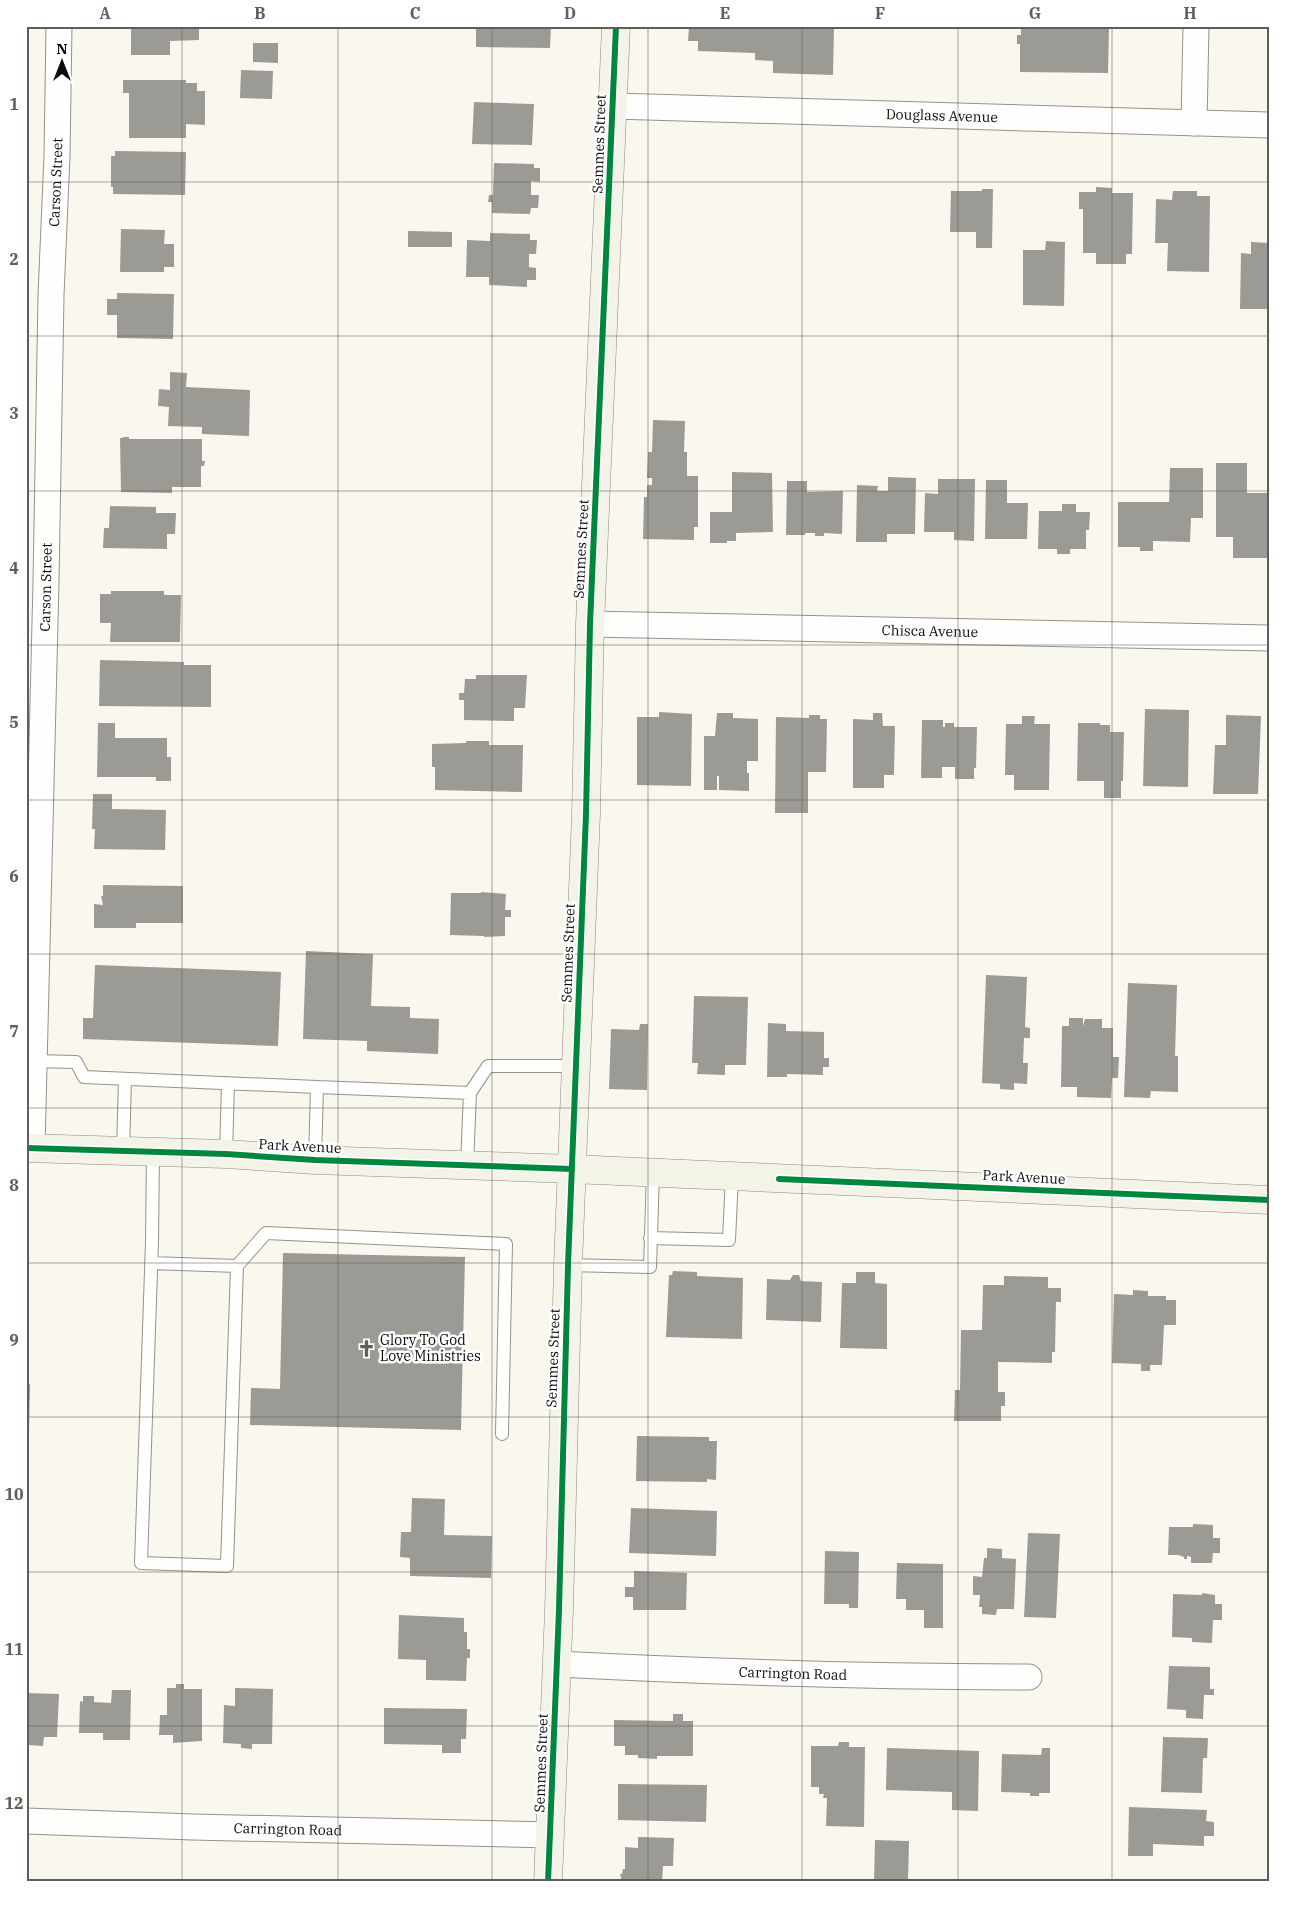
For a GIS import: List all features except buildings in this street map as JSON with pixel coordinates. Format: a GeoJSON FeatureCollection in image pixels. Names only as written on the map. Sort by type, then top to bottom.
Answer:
{"type":"FeatureCollection","features":[{"type":"Feature","properties":{"kind":"main road","name":"Semmes Street"},"geometry":{"type":"LineString","coordinates":[[548,1882],[557,1664],[575,1066],[586,814],[590,624],[616,26]]}},
{"type":"Feature","properties":{"kind":"main road","name":"Park Avenue"},"geometry":{"type":"LineString","coordinates":[[29,1148],[153,1151],[315,1160],[572,1168],[1269,1200]]}},
{"type":"Feature","properties":{"kind":"street","name":"Carson Street"},"geometry":{"type":"LineString","coordinates":[[29,1148],[46,582],[51,295],[57,156],[59,26]]}},
{"type":"Feature","properties":{"kind":"street"},"geometry":{"type":"LineString","coordinates":[[1194,123],[1196,26]]}},
{"type":"Feature","properties":{"kind":"street","name":"Douglass Avenue"},"geometry":{"type":"LineString","coordinates":[[613,106],[1269,125]]}},
{"type":"Feature","properties":{"kind":"street","name":"Chisca Avenue"},"geometry":{"type":"LineString","coordinates":[[590,624],[1269,638]]}},
{"type":"Feature","properties":{"kind":"street","name":"Carrington Road"},"geometry":{"type":"LineString","coordinates":[[557,1664],[720,1672],[1029,1677]]}},
{"type":"Feature","properties":{"kind":"street","name":"Carrington Road"},"geometry":{"type":"LineString","coordinates":[[26,1821],[213,1828],[550,1835]]}},
{"type":"Feature","properties":{"kind":"lane"},"geometry":{"type":"LineString","coordinates":[[33,1061],[76,1062],[84,1077],[470,1093]]}},
{"type":"Feature","properties":{"kind":"lane"},"geometry":{"type":"LineString","coordinates":[[468,1165],[470,1093],[488,1066],[575,1066]]}},
{"type":"Feature","properties":{"kind":"lane"},"geometry":{"type":"LineString","coordinates":[[122,1151],[125,1079]]}},
{"type":"Feature","properties":{"kind":"lane"},"geometry":{"type":"LineString","coordinates":[[226,1154],[228,1083]]}},
{"type":"Feature","properties":{"kind":"lane"},"geometry":{"type":"LineString","coordinates":[[315,1160],[317,1087]]}},
{"type":"Feature","properties":{"kind":"lane"},"geometry":{"type":"LineString","coordinates":[[153,1151],[141,1563],[227,1566],[236,1266],[266,1233],[506,1244],[502,1434]]}},
{"type":"Feature","properties":{"kind":"lane"},"geometry":{"type":"LineString","coordinates":[[568,1265],[650,1267],[653,1172]]}},
{"type":"Feature","properties":{"kind":"lane"},"geometry":{"type":"LineString","coordinates":[[650,1238],[730,1240],[732,1176]]}},
{"type":"Feature","properties":{"kind":"lane"},"geometry":{"type":"LineString","coordinates":[[151,1263],[236,1266]]}},
{"type":"Feature","properties":{"kind":"cycle path"},"geometry":{"type":"LineString","coordinates":[[548,1882],[559,1610],[568,1265],[586,814],[590,624],[616,26]]}},
{"type":"Feature","properties":{"kind":"cycle path"},"geometry":{"type":"LineString","coordinates":[[26,1148],[226,1154],[315,1160],[572,1169]]}},
{"type":"Feature","properties":{"kind":"cycle path"},"geometry":{"type":"LineString","coordinates":[[779,1179],[1269,1200]]}},
{"type":"Feature","properties":{"kind":"place","name":"Glory To God Love Ministries"},"geometry":{"type":"Point","coordinates":[366,1348]}}]}
